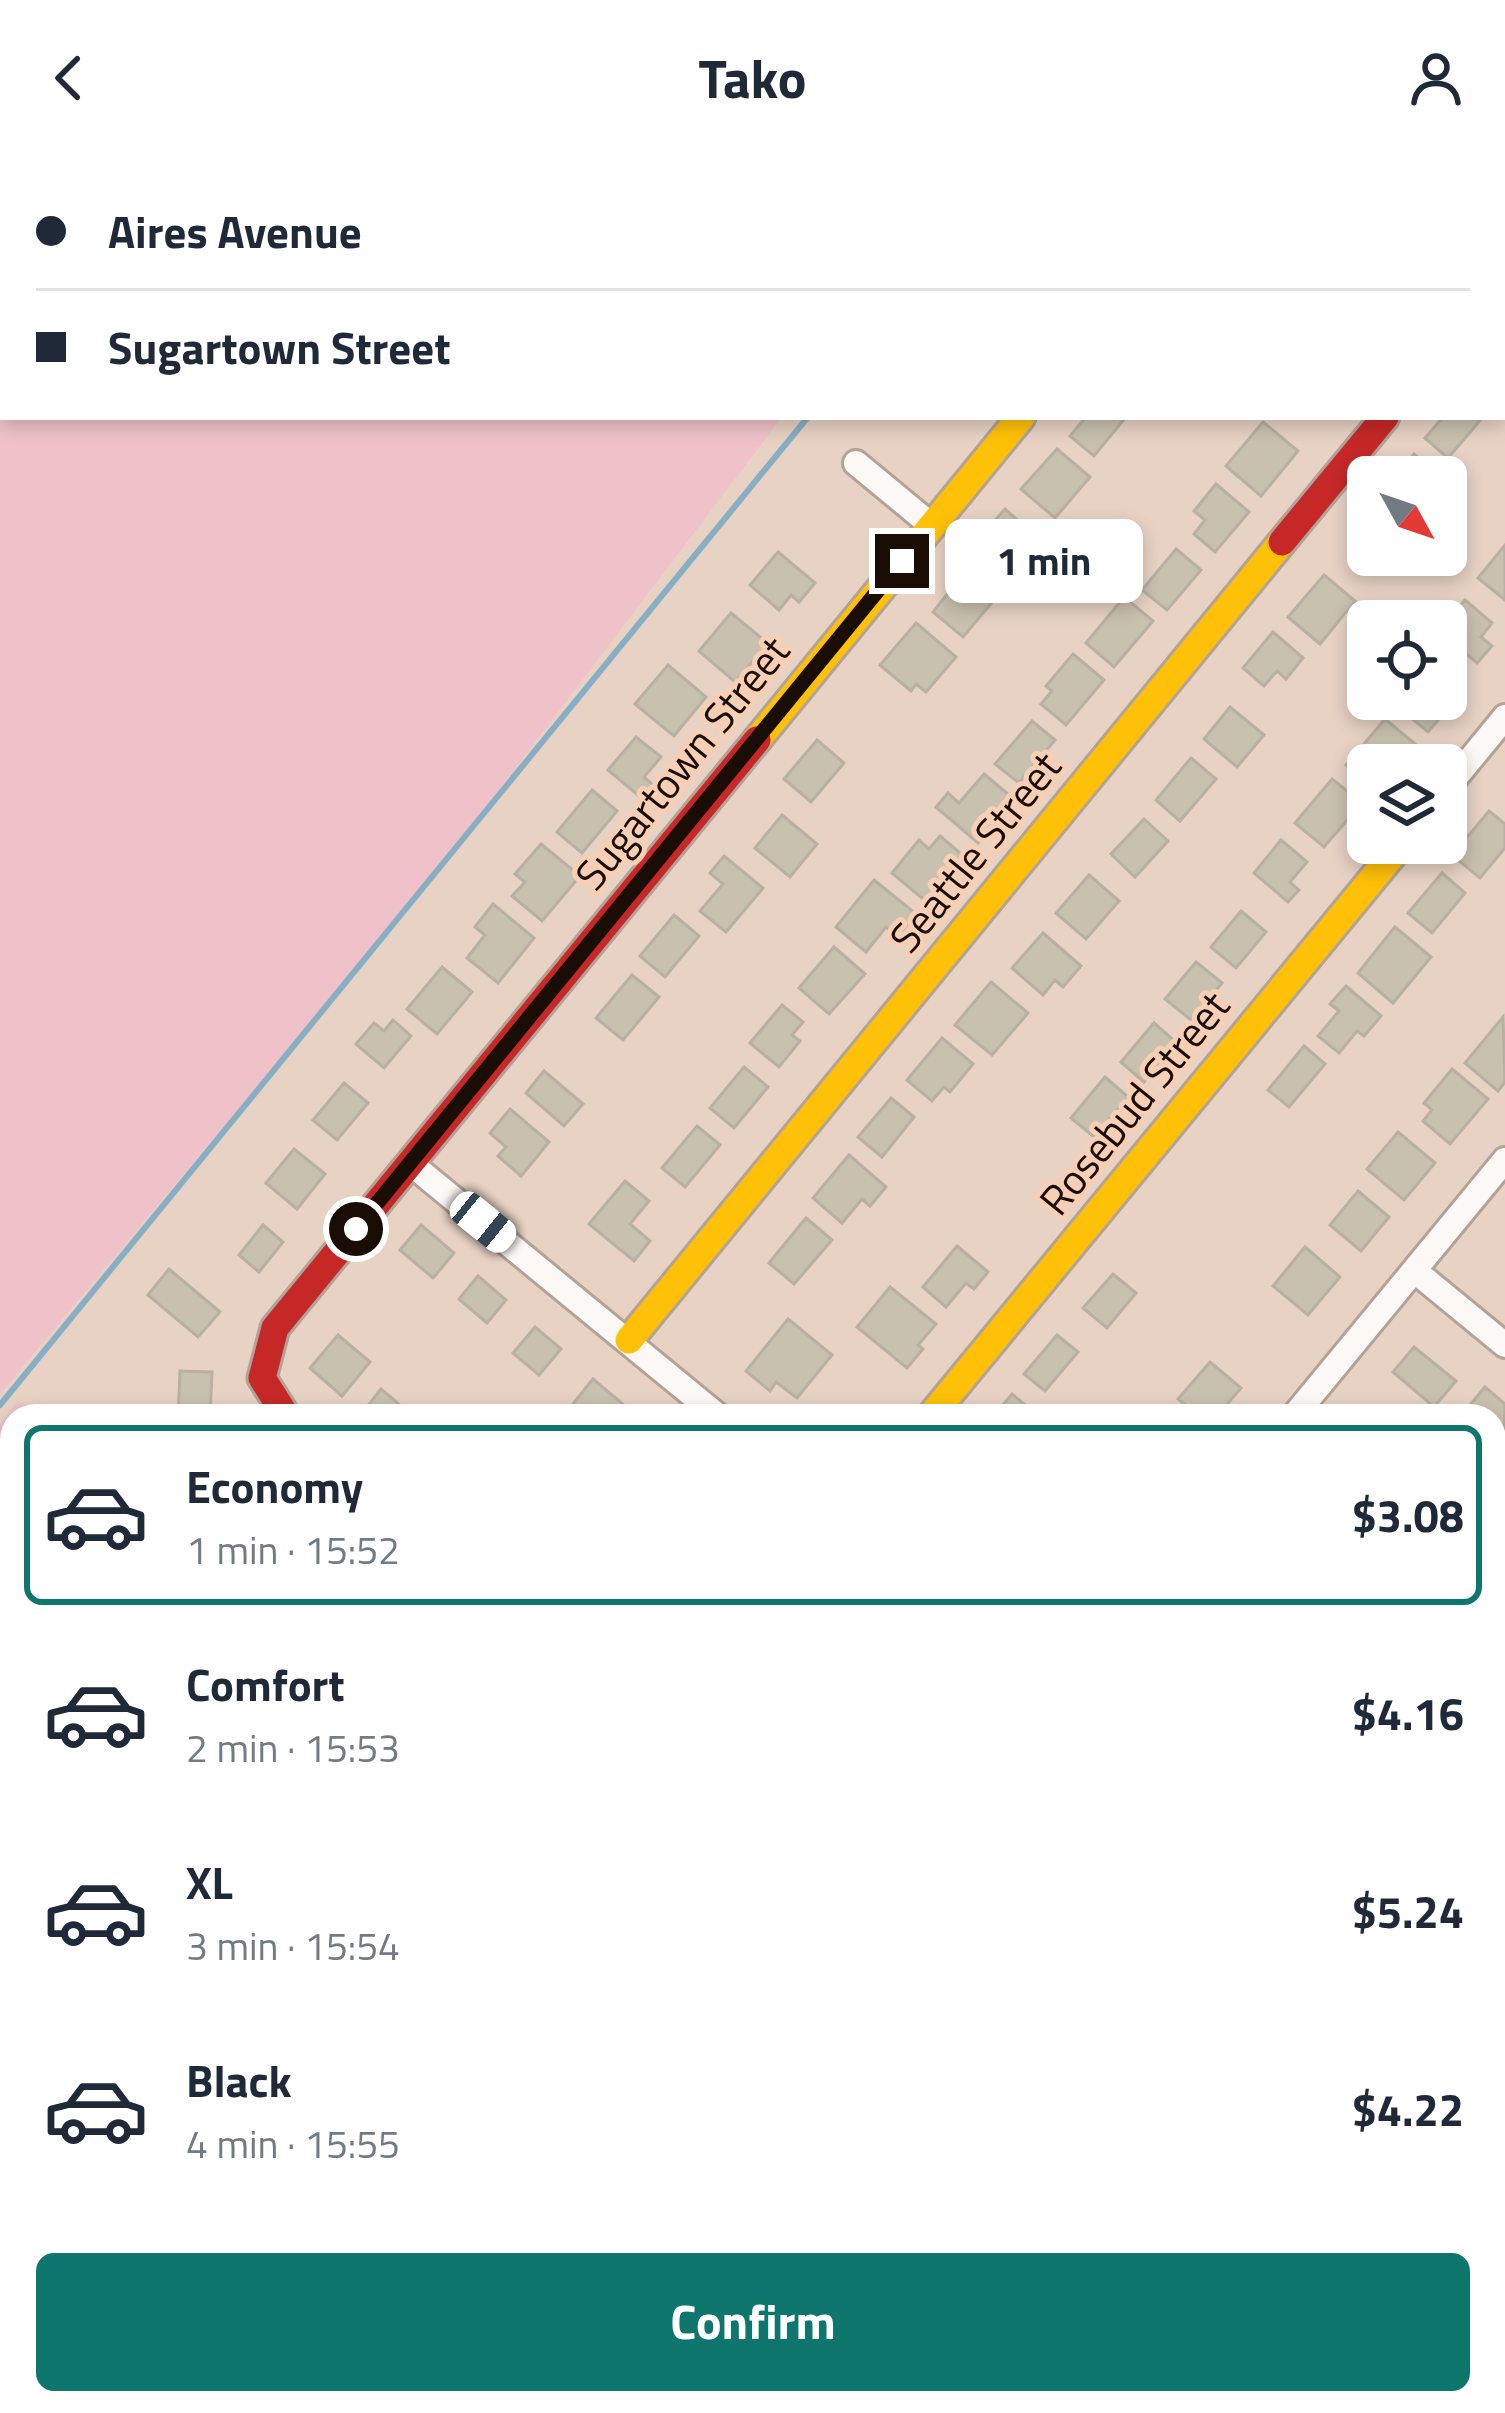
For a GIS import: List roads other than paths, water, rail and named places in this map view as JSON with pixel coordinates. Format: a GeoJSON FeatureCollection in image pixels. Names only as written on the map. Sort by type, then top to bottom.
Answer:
{"type":"FeatureCollection","features":[{"type":"Feature","properties":{"kind":"street","name":"Sugartown Street"},"geometry":{"type":"LineString","coordinates":[[278,1404],[262,1378],[275,1328],[1018,420]]}},
{"type":"Feature","properties":{"kind":"street","name":"Seattle Street"},"geometry":{"type":"LineString","coordinates":[[629,1340],[1383,420]]}},
{"type":"Feature","properties":{"kind":"street"},"geometry":{"type":"LineString","coordinates":[[856,463],[931,525]]}},
{"type":"Feature","properties":{"kind":"street"},"geometry":{"type":"LineString","coordinates":[[1467,763],[1505,717]]}},
{"type":"Feature","properties":{"kind":"street","name":"Rosebud Street"},"geometry":{"type":"LineString","coordinates":[[942,1404],[1385,864]]}},
{"type":"Feature","properties":{"kind":"street"},"geometry":{"type":"LineString","coordinates":[[1304,1404],[1505,1160]]}},
{"type":"Feature","properties":{"kind":"street"},"geometry":{"type":"LineString","coordinates":[[410,1163],[704,1404]]}},
{"type":"Feature","properties":{"kind":"street"},"geometry":{"type":"LineString","coordinates":[[1414,1271],[1505,1345]]}},
{"type":"Feature","properties":{"kind":"waterway"},"geometry":{"type":"LineString","coordinates":[[1,1404],[806,420]]}}]}
